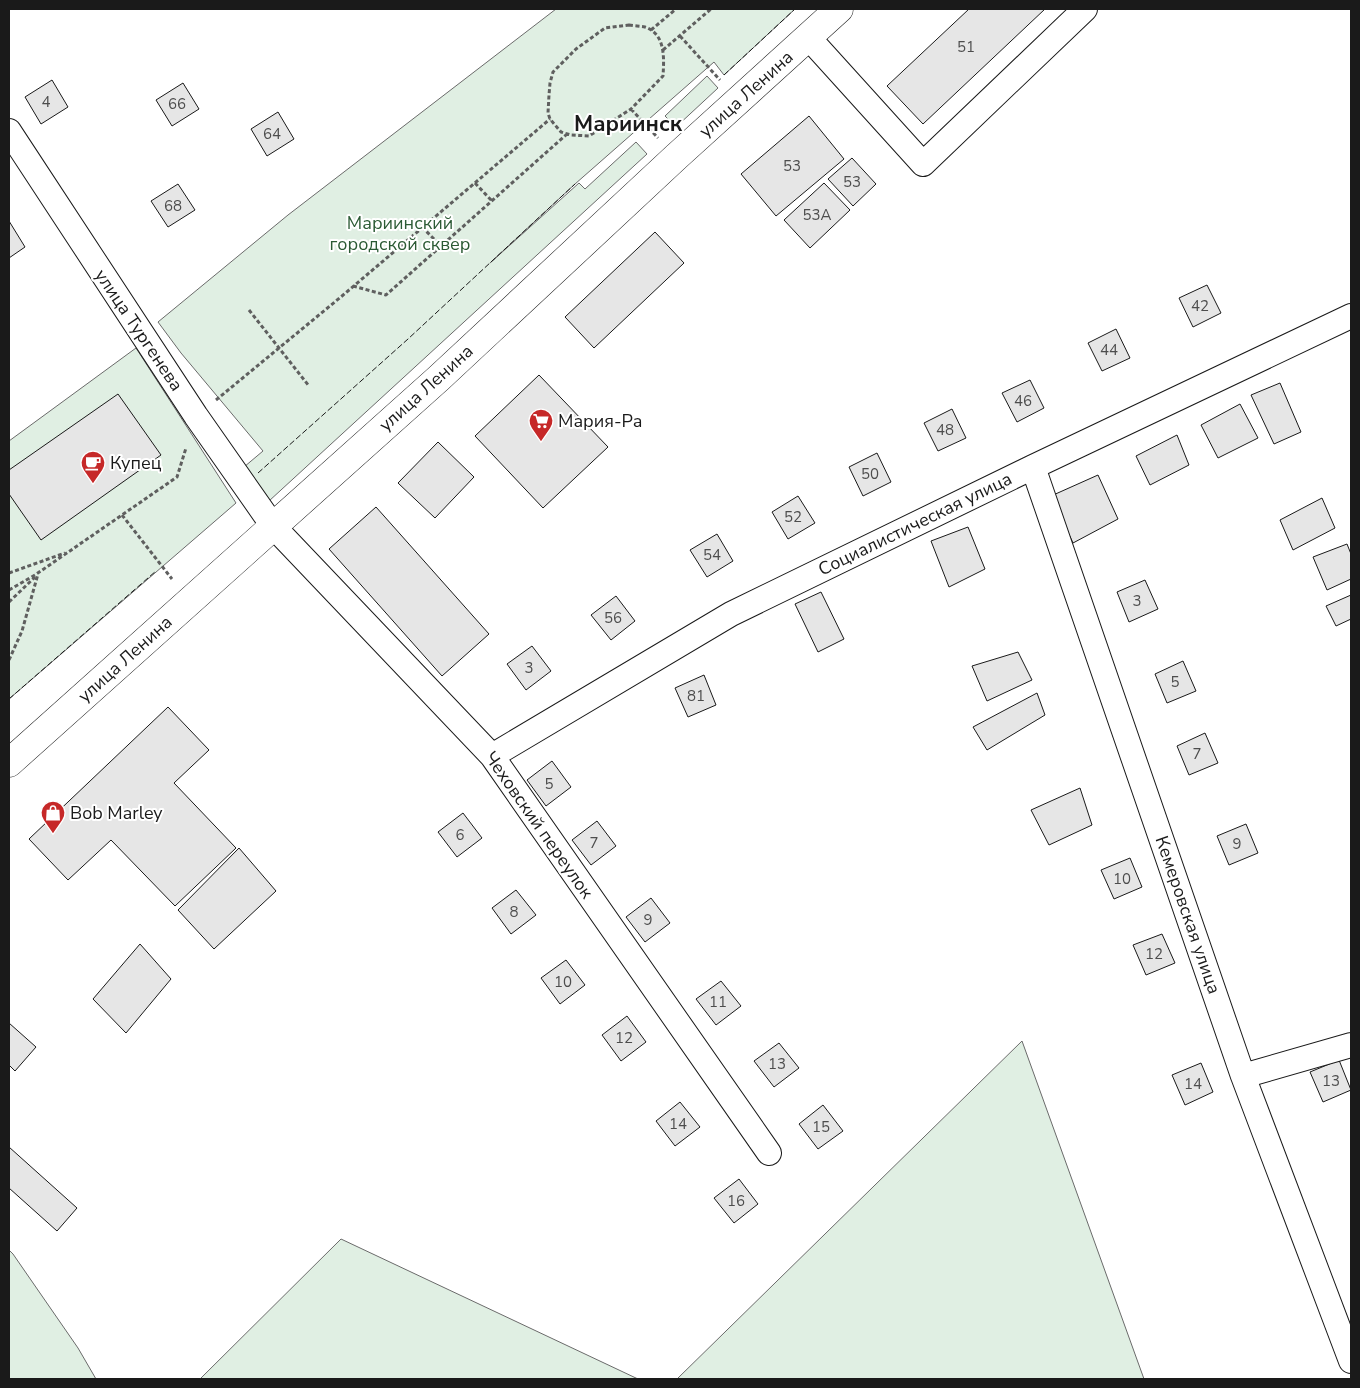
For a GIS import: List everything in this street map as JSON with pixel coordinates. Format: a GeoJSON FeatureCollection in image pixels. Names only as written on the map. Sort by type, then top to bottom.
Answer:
{"type":"FeatureCollection","features":[{"type":"Feature","properties":{"kind":"main road","name":"улица Ленина"},"geometry":{"type":"LineString","coordinates":[[9,763],[439,378],[676,157],[839,9]]}},
{"type":"Feature","properties":{"kind":"street"},"geometry":{"type":"LineString","coordinates":[[808,38],[923,164],[1084,9]]}},
{"type":"Feature","properties":{"kind":"street","name":"улица Тургенева"},"geometry":{"type":"LineString","coordinates":[[9,131],[196,416],[273,526]]}},
{"type":"Feature","properties":{"kind":"street","name":"Социалистическая улица"},"geometry":{"type":"LineString","coordinates":[[492,756],[731,614],[1032,467],[1351,316]]}},
{"type":"Feature","properties":{"kind":"street","name":"Кемеровская улица"},"geometry":{"type":"LineString","coordinates":[[1032,467],[1243,1076],[1351,1361]]}},
{"type":"Feature","properties":{"kind":"street","name":"Чеховский переулок"},"geometry":{"type":"LineString","coordinates":[[273,526],[492,756],[769,1153]]}},
{"type":"Feature","properties":{"kind":"street"},"geometry":{"type":"LineString","coordinates":[[1243,1076],[1351,1045]]}},
{"type":"Feature","properties":{"kind":"path"},"geometry":{"type":"LineString","coordinates":[[651,30],[676,9]]}},
{"type":"Feature","properties":{"kind":"path"},"geometry":{"type":"LineString","coordinates":[[663,50],[711,9]]}},
{"type":"Feature","properties":{"kind":"path"},"geometry":{"type":"LineString","coordinates":[[629,25],[645,27],[651,30],[661,41],[665,56],[663,76],[631,109],[589,136],[561,132],[550,119],[548,113],[550,83],[554,72],[576,49],[604,28],[629,25]]}},
{"type":"Feature","properties":{"kind":"path"},"geometry":{"type":"LineString","coordinates":[[680,36],[720,80]]}},
{"type":"Feature","properties":{"kind":"path"},"geometry":{"type":"LineString","coordinates":[[631,109],[676,157]]}},
{"type":"Feature","properties":{"kind":"path"},"geometry":{"type":"LineString","coordinates":[[9,590],[42,570],[177,477],[196,416],[550,119]]}},
{"type":"Feature","properties":{"kind":"path"},"geometry":{"type":"LineString","coordinates":[[352,286],[386,294],[568,134]]}},
{"type":"Feature","properties":{"kind":"path"},"geometry":{"type":"LineString","coordinates":[[475,183],[492,201]]}},
{"type":"Feature","properties":{"kind":"path"},"geometry":{"type":"LineString","coordinates":[[422,227],[441,246]]}},
{"type":"Feature","properties":{"kind":"path"},"geometry":{"type":"LineString","coordinates":[[248,310],[310,386]]}},
{"type":"Feature","properties":{"kind":"path"},"geometry":{"type":"LineString","coordinates":[[122,515],[189,601]]}},
{"type":"Feature","properties":{"kind":"path"},"geometry":{"type":"LineString","coordinates":[[9,573],[69,551]]}},
{"type":"Feature","properties":{"kind":"path"},"geometry":{"type":"LineString","coordinates":[[9,602],[42,570]]}},
{"type":"Feature","properties":{"kind":"path"},"geometry":{"type":"LineString","coordinates":[[9,660],[22,631],[38,574]]}},
{"type":"Feature","properties":{"kind":"green space","name":"Мариинский городской сквер"},"geometry":{"type":"Polygon","coordinates":[[[556,9],[795,9],[724,75],[714,62],[575,184],[490,263],[579,183],[585,189],[636,142],[647,154],[269,501],[244,467],[263,451],[181,353],[158,322],[288,215],[556,9]]]}},
{"type":"Feature","properties":{"kind":"green space"},"geometry":{"type":"Polygon","coordinates":[[[707,76],[718,88],[676,127],[665,116],[707,76]]]}},
{"type":"Feature","properties":{"kind":"green space"},"geometry":{"type":"Polygon","coordinates":[[[136,348],[236,503],[9,699],[9,441],[136,348]]]}},
{"type":"Feature","properties":{"kind":"green space"},"geometry":{"type":"Polygon","coordinates":[[[1022,1041],[1144,1379],[677,1379],[1022,1041]]]}},
{"type":"Feature","properties":{"kind":"green space"},"geometry":{"type":"Polygon","coordinates":[[[341,1239],[638,1379],[200,1379],[341,1239]]]}},
{"type":"Feature","properties":{"kind":"green space"},"geometry":{"type":"Polygon","coordinates":[[[9,1250],[78,1348],[96,1379],[9,1379],[9,1250]]]}},
{"type":"Feature","properties":{"kind":"building"},"geometry":{"type":"Polygon","coordinates":[[[969,9],[1045,9],[923,124],[887,86],[969,9]]]}},
{"type":"Feature","properties":{"kind":"building"},"geometry":{"type":"Polygon","coordinates":[[[52,80],[68,107],[41,124],[25,97],[52,80]]]}},
{"type":"Feature","properties":{"kind":"building"},"geometry":{"type":"Polygon","coordinates":[[[183,83],[199,109],[172,126],[156,100],[183,83]]]}},
{"type":"Feature","properties":{"kind":"building"},"geometry":{"type":"Polygon","coordinates":[[[278,112],[294,139],[267,156],[251,129],[278,112]]]}},
{"type":"Feature","properties":{"kind":"building"},"geometry":{"type":"Polygon","coordinates":[[[809,116],[844,159],[776,216],[741,174],[809,116]]]}},
{"type":"Feature","properties":{"kind":"building"},"geometry":{"type":"Polygon","coordinates":[[[852,158],[876,184],[853,206],[828,179],[852,158]]]}},
{"type":"Feature","properties":{"kind":"building"},"geometry":{"type":"Polygon","coordinates":[[[824,183],[850,210],[810,248],[784,220],[824,183]]]}},
{"type":"Feature","properties":{"kind":"building"},"geometry":{"type":"Polygon","coordinates":[[[178,184],[195,210],[168,227],[151,201],[178,184]]]}},
{"type":"Feature","properties":{"kind":"building"},"geometry":{"type":"Polygon","coordinates":[[[9,221],[25,247],[9,258],[9,221]]]}},
{"type":"Feature","properties":{"kind":"building"},"geometry":{"type":"Polygon","coordinates":[[[655,232],[684,263],[594,348],[565,317],[655,232]]]}},
{"type":"Feature","properties":{"kind":"building"},"geometry":{"type":"Polygon","coordinates":[[[1207,285],[1221,313],[1193,327],[1179,298],[1207,285]]]}},
{"type":"Feature","properties":{"kind":"building"},"geometry":{"type":"Polygon","coordinates":[[[1116,329],[1130,358],[1102,371],[1088,343],[1116,329]]]}},
{"type":"Feature","properties":{"kind":"building","name":"Мария-Ра"},"geometry":{"type":"Polygon","coordinates":[[[539,375],[608,447],[543,508],[475,436],[539,375]]]}},
{"type":"Feature","properties":{"kind":"building"},"geometry":{"type":"Polygon","coordinates":[[[1030,380],[1044,408],[1017,422],[1002,393],[1030,380]]]}},
{"type":"Feature","properties":{"kind":"building"},"geometry":{"type":"Polygon","coordinates":[[[1280,383],[1301,432],[1274,444],[1251,395],[1280,383]]]}},
{"type":"Feature","properties":{"kind":"building"},"geometry":{"type":"Polygon","coordinates":[[[118,394],[161,455],[41,540],[9,494],[9,470],[118,394]]]}},
{"type":"Feature","properties":{"kind":"building"},"geometry":{"type":"Polygon","coordinates":[[[1240,404],[1258,438],[1218,458],[1201,425],[1240,404]]]}},
{"type":"Feature","properties":{"kind":"building"},"geometry":{"type":"Polygon","coordinates":[[[952,409],[966,438],[938,451],[924,423],[952,409]]]}},
{"type":"Feature","properties":{"kind":"building"},"geometry":{"type":"Polygon","coordinates":[[[1177,435],[1189,465],[1150,485],[1136,456],[1177,435]]]}},
{"type":"Feature","properties":{"kind":"building"},"geometry":{"type":"Polygon","coordinates":[[[438,442],[474,477],[435,518],[398,483],[438,442]]]}},
{"type":"Feature","properties":{"kind":"building"},"geometry":{"type":"Polygon","coordinates":[[[877,453],[891,482],[863,496],[849,467],[877,453]]]}},
{"type":"Feature","properties":{"kind":"building"},"geometry":{"type":"Polygon","coordinates":[[[1098,475],[1118,519],[1073,543],[1051,496],[1098,475]]]}},
{"type":"Feature","properties":{"kind":"building"},"geometry":{"type":"Polygon","coordinates":[[[798,496],[815,523],[788,539],[772,512],[798,496]]]}},
{"type":"Feature","properties":{"kind":"building"},"geometry":{"type":"Polygon","coordinates":[[[1322,498],[1335,528],[1293,550],[1280,520],[1322,498]]]}},
{"type":"Feature","properties":{"kind":"building"},"geometry":{"type":"Polygon","coordinates":[[[376,507],[489,634],[442,676],[329,549],[376,507]]]}},
{"type":"Feature","properties":{"kind":"building"},"geometry":{"type":"Polygon","coordinates":[[[968,527],[985,569],[949,587],[931,541],[968,527]]]}},
{"type":"Feature","properties":{"kind":"building"},"geometry":{"type":"Polygon","coordinates":[[[717,534],[733,561],[707,577],[690,550],[717,534]]]}},
{"type":"Feature","properties":{"kind":"building"},"geometry":{"type":"Polygon","coordinates":[[[1347,544],[1351,554],[1351,579],[1327,590],[1313,557],[1347,544]]]}},
{"type":"Feature","properties":{"kind":"building"},"geometry":{"type":"Polygon","coordinates":[[[1145,580],[1158,609],[1129,622],[1117,592],[1145,580]]]}},
{"type":"Feature","properties":{"kind":"building"},"geometry":{"type":"Polygon","coordinates":[[[821,592],[844,639],[818,652],[795,604],[821,592]]]}},
{"type":"Feature","properties":{"kind":"building"},"geometry":{"type":"Polygon","coordinates":[[[1351,595],[1351,619],[1336,626],[1326,606],[1351,595]]]}},
{"type":"Feature","properties":{"kind":"building"},"geometry":{"type":"Polygon","coordinates":[[[616,596],[635,621],[611,640],[591,615],[616,596]]]}},
{"type":"Feature","properties":{"kind":"building"},"geometry":{"type":"Polygon","coordinates":[[[532,646],[551,671],[526,690],[507,664],[532,646]]]}},
{"type":"Feature","properties":{"kind":"building"},"geometry":{"type":"Polygon","coordinates":[[[1018,652],[1032,680],[987,701],[972,666],[1018,652]]]}},
{"type":"Feature","properties":{"kind":"building"},"geometry":{"type":"Polygon","coordinates":[[[1183,661],[1196,691],[1167,703],[1155,674],[1183,661]]]}},
{"type":"Feature","properties":{"kind":"building"},"geometry":{"type":"Polygon","coordinates":[[[704,675],[716,705],[688,717],[675,688],[704,675]]]}},
{"type":"Feature","properties":{"kind":"building"},"geometry":{"type":"Polygon","coordinates":[[[1037,693],[1045,715],[987,750],[973,727],[1037,693]]]}},
{"type":"Feature","properties":{"kind":"building"},"geometry":{"type":"Polygon","coordinates":[[[168,707],[209,750],[174,783],[236,848],[175,906],[111,840],[68,880],[29,839],[168,707]]]}},
{"type":"Feature","properties":{"kind":"building"},"geometry":{"type":"Polygon","coordinates":[[[1205,733],[1218,763],[1189,775],[1177,746],[1205,733]]]}},
{"type":"Feature","properties":{"kind":"building"},"geometry":{"type":"Polygon","coordinates":[[[552,761],[571,787],[546,806],[527,780],[552,761]]]}},
{"type":"Feature","properties":{"kind":"building"},"geometry":{"type":"Polygon","coordinates":[[[1080,788],[1092,825],[1049,845],[1031,810],[1080,788]]]}},
{"type":"Feature","properties":{"kind":"building"},"geometry":{"type":"Polygon","coordinates":[[[463,813],[482,838],[457,857],[438,832],[463,813]]]}},
{"type":"Feature","properties":{"kind":"building"},"geometry":{"type":"Polygon","coordinates":[[[597,821],[616,846],[591,865],[572,840],[597,821]]]}},
{"type":"Feature","properties":{"kind":"building"},"geometry":{"type":"Polygon","coordinates":[[[1246,824],[1258,853],[1229,865],[1217,836],[1246,824]]]}},
{"type":"Feature","properties":{"kind":"building"},"geometry":{"type":"Polygon","coordinates":[[[239,848],[276,891],[214,949],[178,910],[239,848]]]}},
{"type":"Feature","properties":{"kind":"building"},"geometry":{"type":"Polygon","coordinates":[[[1130,858],[1142,887],[1114,899],[1101,870],[1130,858]]]}},
{"type":"Feature","properties":{"kind":"building"},"geometry":{"type":"Polygon","coordinates":[[[516,890],[536,915],[511,934],[492,908],[516,890]]]}},
{"type":"Feature","properties":{"kind":"building"},"geometry":{"type":"Polygon","coordinates":[[[651,898],[670,923],[645,942],[626,917],[651,898]]]}},
{"type":"Feature","properties":{"kind":"building"},"geometry":{"type":"Polygon","coordinates":[[[1162,934],[1175,963],[1146,975],[1133,945],[1162,934]]]}},
{"type":"Feature","properties":{"kind":"building"},"geometry":{"type":"Polygon","coordinates":[[[140,944],[171,979],[126,1033],[93,999],[140,944]]]}},
{"type":"Feature","properties":{"kind":"building"},"geometry":{"type":"Polygon","coordinates":[[[566,960],[585,985],[560,1004],[541,978],[566,960]]]}},
{"type":"Feature","properties":{"kind":"building"},"geometry":{"type":"Polygon","coordinates":[[[721,981],[741,1006],[716,1025],[696,999],[721,981]]]}},
{"type":"Feature","properties":{"kind":"building"},"geometry":{"type":"Polygon","coordinates":[[[627,1016],[646,1042],[621,1061],[602,1035],[627,1016]]]}},
{"type":"Feature","properties":{"kind":"building"},"geometry":{"type":"Polygon","coordinates":[[[9,1023],[36,1047],[15,1071],[9,1065],[9,1023]]]}},
{"type":"Feature","properties":{"kind":"building"},"geometry":{"type":"Polygon","coordinates":[[[779,1043],[799,1068],[774,1087],[754,1061],[779,1043]]]}},
{"type":"Feature","properties":{"kind":"building"},"geometry":{"type":"Polygon","coordinates":[[[1339,1060],[1351,1090],[1323,1102],[1310,1072],[1339,1060]]]}},
{"type":"Feature","properties":{"kind":"building"},"geometry":{"type":"Polygon","coordinates":[[[1201,1063],[1213,1092],[1185,1105],[1172,1075],[1201,1063]]]}},
{"type":"Feature","properties":{"kind":"building"},"geometry":{"type":"Polygon","coordinates":[[[680,1102],[700,1127],[675,1146],[656,1121],[680,1102]]]}},
{"type":"Feature","properties":{"kind":"building"},"geometry":{"type":"Polygon","coordinates":[[[823,1105],[843,1131],[818,1149],[799,1124],[823,1105]]]}},
{"type":"Feature","properties":{"kind":"building"},"geometry":{"type":"Polygon","coordinates":[[[9,1147],[77,1208],[57,1231],[9,1188],[9,1147]]]}},
{"type":"Feature","properties":{"kind":"building"},"geometry":{"type":"Polygon","coordinates":[[[739,1179],[758,1204],[734,1223],[714,1198],[739,1179]]]}},
{"type":"Feature","properties":{"kind":"fence"},"geometry":{"type":"LineString","coordinates":[[724,75],[795,9]]}},
{"type":"Feature","properties":{"kind":"fence"},"geometry":{"type":"LineString","coordinates":[[258,473],[408,339],[575,184]]}},
{"type":"Feature","properties":{"kind":"fence"},"geometry":{"type":"LineString","coordinates":[[9,699],[156,571]]}},
{"type":"Feature","properties":{"kind":"place","name":"Мария-Ра"},"geometry":{"type":"Point","coordinates":[541,442]}},
{"type":"Feature","properties":{"kind":"place","name":"Купец"},"geometry":{"type":"Point","coordinates":[93,484]}},
{"type":"Feature","properties":{"kind":"place","name":"Bob Marley"},"geometry":{"type":"Point","coordinates":[53,834]}},
{"type":"Feature","properties":{"kind":"district","name":"Мариинск"},"geometry":{"type":"Point","coordinates":[628,124]}}]}
